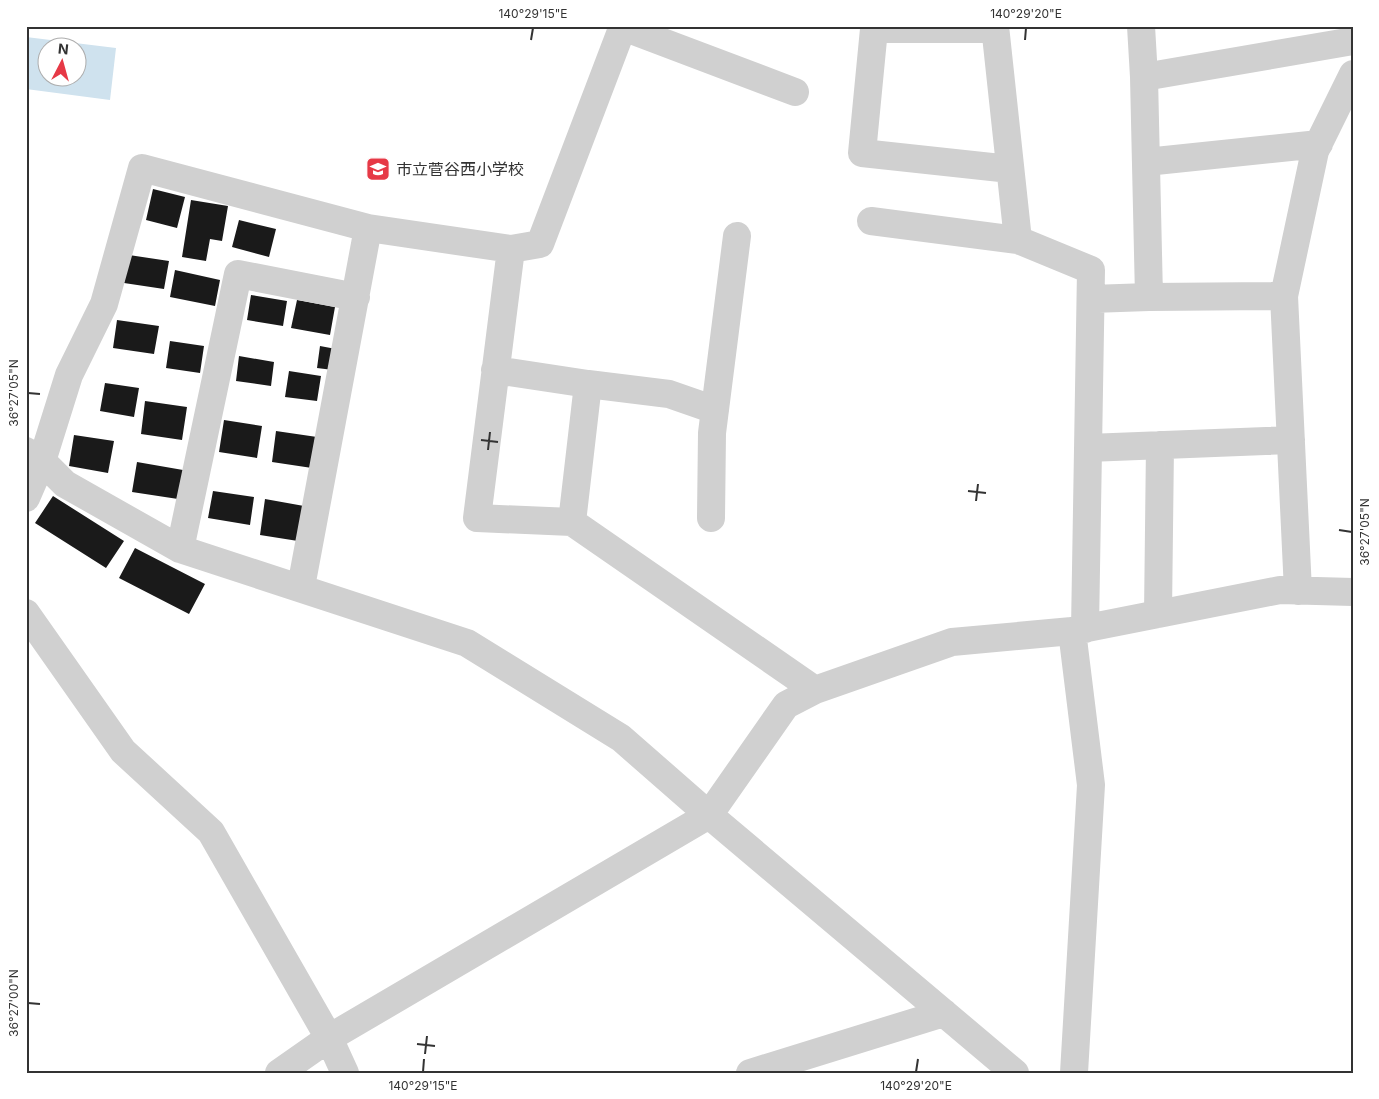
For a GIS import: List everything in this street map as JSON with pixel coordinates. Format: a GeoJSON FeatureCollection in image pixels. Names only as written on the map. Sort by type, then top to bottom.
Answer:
{"type":"FeatureCollection","features":[{"type":"Feature","properties":{"kind":"street"},"geometry":{"type":"LineString","coordinates":[[1141,26],[1149,297]]}},
{"type":"Feature","properties":{"kind":"street"},"geometry":{"type":"LineString","coordinates":[[26,498],[34,456],[69,375],[104,304],[142,168],[368,228],[511,249],[540,244],[623,27],[794,92]]}},
{"type":"Feature","properties":{"kind":"street"},"geometry":{"type":"LineString","coordinates":[[1010,169],[862,153],[874,29],[995,28],[1018,240]]}},
{"type":"Feature","properties":{"kind":"street"},"geometry":{"type":"LineString","coordinates":[[1144,77],[1353,41]]}},
{"type":"Feature","properties":{"kind":"street"},"geometry":{"type":"LineString","coordinates":[[1298,591],[1284,296],[1318,144],[1353,74]]}},
{"type":"Feature","properties":{"kind":"street"},"geometry":{"type":"LineString","coordinates":[[1146,162],[1318,144]]}},
{"type":"Feature","properties":{"kind":"street"},"geometry":{"type":"LineString","coordinates":[[872,221],[1018,240],[1091,270],[1088,448],[1078,630],[1091,785],[1074,1073]]}},
{"type":"Feature","properties":{"kind":"street"},"geometry":{"type":"LineString","coordinates":[[301,587],[368,228]]}},
{"type":"Feature","properties":{"kind":"street"},"geometry":{"type":"LineString","coordinates":[[711,518],[712,433],[737,236]]}},
{"type":"Feature","properties":{"kind":"street"},"geometry":{"type":"LineString","coordinates":[[511,249],[477,518],[572,522],[815,690]]}},
{"type":"Feature","properties":{"kind":"street"},"geometry":{"type":"LineString","coordinates":[[180,549],[238,274],[356,297]]}},
{"type":"Feature","properties":{"kind":"street"},"geometry":{"type":"LineString","coordinates":[[1091,298],[1284,296]]}},
{"type":"Feature","properties":{"kind":"street"},"geometry":{"type":"LineString","coordinates":[[495,370],[669,394],[715,410]]}},
{"type":"Feature","properties":{"kind":"street"},"geometry":{"type":"LineString","coordinates":[[572,522],[588,384]]}},
{"type":"Feature","properties":{"kind":"street"},"geometry":{"type":"LineString","coordinates":[[1088,448],[1291,440]]}},
{"type":"Feature","properties":{"kind":"street"},"geometry":{"type":"LineString","coordinates":[[1158,614],[1160,445]]}},
{"type":"Feature","properties":{"kind":"street"},"geometry":{"type":"LineString","coordinates":[[34,456],[65,484],[180,549],[301,587],[467,643],[621,738],[708,815],[1015,1073]]}},
{"type":"Feature","properties":{"kind":"street"},"geometry":{"type":"LineString","coordinates":[[279,1073],[329,1038],[708,815],[786,705],[815,690],[952,642],[1078,630],[1280,590],[1353,592]]}},
{"type":"Feature","properties":{"kind":"street"},"geometry":{"type":"LineString","coordinates":[[26,613],[123,751],[211,832],[329,1038],[345,1073]]}},
{"type":"Feature","properties":{"kind":"street"},"geometry":{"type":"LineString","coordinates":[[750,1073],[944,1013]]}},
{"type":"Feature","properties":{"kind":"water"},"geometry":{"type":"Polygon","coordinates":[[[26,37],[38,38],[38,88],[88,88],[88,45],[116,48],[110,100],[26,89],[26,37]]]}},
{"type":"Feature","properties":{"kind":"building"},"geometry":{"type":"Polygon","coordinates":[[[153,189],[185,197],[177,228],[146,220],[153,189]]]}},
{"type":"Feature","properties":{"kind":"building"},"geometry":{"type":"Polygon","coordinates":[[[191,200],[228,206],[222,241],[210,239],[206,261],[182,257],[191,200]]]}},
{"type":"Feature","properties":{"kind":"building"},"geometry":{"type":"Polygon","coordinates":[[[239,220],[276,229],[269,257],[232,247],[239,220]]]}},
{"type":"Feature","properties":{"kind":"building"},"geometry":{"type":"Polygon","coordinates":[[[129,255],[169,261],[164,289],[124,283],[129,255]]]}},
{"type":"Feature","properties":{"kind":"building"},"geometry":{"type":"Polygon","coordinates":[[[175,270],[220,280],[215,306],[170,297],[175,270]]]}},
{"type":"Feature","properties":{"kind":"building"},"geometry":{"type":"Polygon","coordinates":[[[251,295],[287,301],[283,326],[247,320],[251,295]]]}},
{"type":"Feature","properties":{"kind":"building"},"geometry":{"type":"Polygon","coordinates":[[[297,300],[335,307],[330,335],[291,328],[297,300]]]}},
{"type":"Feature","properties":{"kind":"building"},"geometry":{"type":"Polygon","coordinates":[[[117,320],[159,326],[154,354],[113,348],[117,320]]]}},
{"type":"Feature","properties":{"kind":"building"},"geometry":{"type":"Polygon","coordinates":[[[170,341],[204,346],[200,373],[166,368],[170,341]]]}},
{"type":"Feature","properties":{"kind":"building"},"geometry":{"type":"Polygon","coordinates":[[[320,346],[336,349],[333,370],[317,368],[320,346]]]}},
{"type":"Feature","properties":{"kind":"building"},"geometry":{"type":"Polygon","coordinates":[[[239,356],[274,362],[271,386],[236,381],[239,356]]]}},
{"type":"Feature","properties":{"kind":"building"},"geometry":{"type":"Polygon","coordinates":[[[289,371],[321,376],[317,401],[285,397],[289,371]]]}},
{"type":"Feature","properties":{"kind":"building"},"geometry":{"type":"Polygon","coordinates":[[[105,383],[139,388],[134,417],[100,411],[105,383]]]}},
{"type":"Feature","properties":{"kind":"building"},"geometry":{"type":"Polygon","coordinates":[[[145,401],[187,407],[182,440],[141,434],[145,401]]]}},
{"type":"Feature","properties":{"kind":"building"},"geometry":{"type":"Polygon","coordinates":[[[224,420],[262,426],[257,458],[219,452],[224,420]]]}},
{"type":"Feature","properties":{"kind":"building"},"geometry":{"type":"Polygon","coordinates":[[[276,431],[317,437],[312,468],[272,462],[276,431]]]}},
{"type":"Feature","properties":{"kind":"building"},"geometry":{"type":"Polygon","coordinates":[[[74,435],[114,441],[108,473],[69,466],[74,435]]]}},
{"type":"Feature","properties":{"kind":"building"},"geometry":{"type":"Polygon","coordinates":[[[137,462],[183,470],[178,499],[132,492],[137,462]]]}},
{"type":"Feature","properties":{"kind":"building"},"geometry":{"type":"Polygon","coordinates":[[[213,491],[254,497],[250,525],[208,518],[213,491]]]}},
{"type":"Feature","properties":{"kind":"building"},"geometry":{"type":"Polygon","coordinates":[[[53,496],[124,541],[106,568],[35,523],[53,496]]]}},
{"type":"Feature","properties":{"kind":"building"},"geometry":{"type":"Polygon","coordinates":[[[265,499],[304,506],[298,541],[260,535],[265,499]]]}},
{"type":"Feature","properties":{"kind":"building"},"geometry":{"type":"Polygon","coordinates":[[[135,548],[205,584],[189,614],[119,578],[135,548]]]}},
{"type":"Feature","properties":{"kind":"place","name":"市立菅谷西小学校"},"geometry":{"type":"Point","coordinates":[378,169]}}]}
